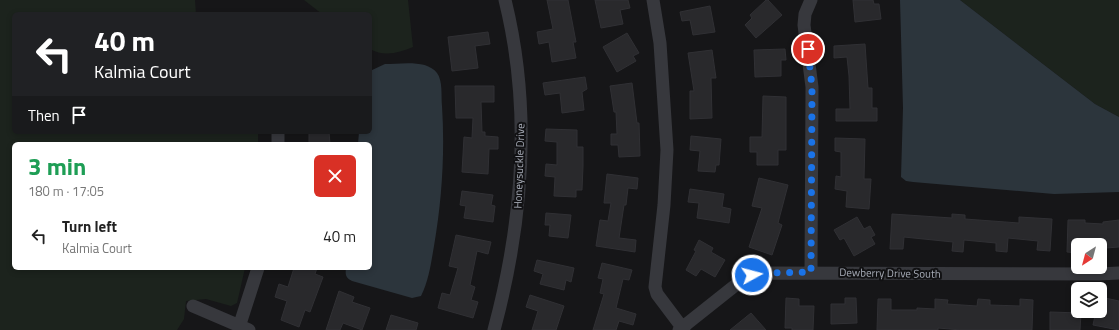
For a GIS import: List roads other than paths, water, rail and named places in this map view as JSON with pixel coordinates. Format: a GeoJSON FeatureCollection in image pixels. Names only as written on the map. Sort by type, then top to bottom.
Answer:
{"type":"FeatureCollection","features":[{"type":"Feature","properties":{"kind":"street","name":"Honeysuckle Drive"},"geometry":{"type":"LineString","coordinates":[[494,330],[505,290],[514,245],[521,166],[519,86],[514,41],[505,0]]}},
{"type":"Feature","properties":{"kind":"street"},"geometry":{"type":"LineString","coordinates":[[653,0],[660,44],[667,150],[664,205],[655,287],[657,294],[682,329]]}},
{"type":"Feature","properties":{"kind":"street"},"geometry":{"type":"LineString","coordinates":[[811,0],[805,14],[804,25],[812,87],[811,272]]}},
{"type":"Feature","properties":{"kind":"street"},"geometry":{"type":"LineString","coordinates":[[193,306],[244,328],[258,270]]}},
{"type":"Feature","properties":{"kind":"street","name":"Dewberry Drive South"},"geometry":{"type":"LineString","coordinates":[[682,329],[742,280],[752,275],[764,273],[1119,273]]}}]}
